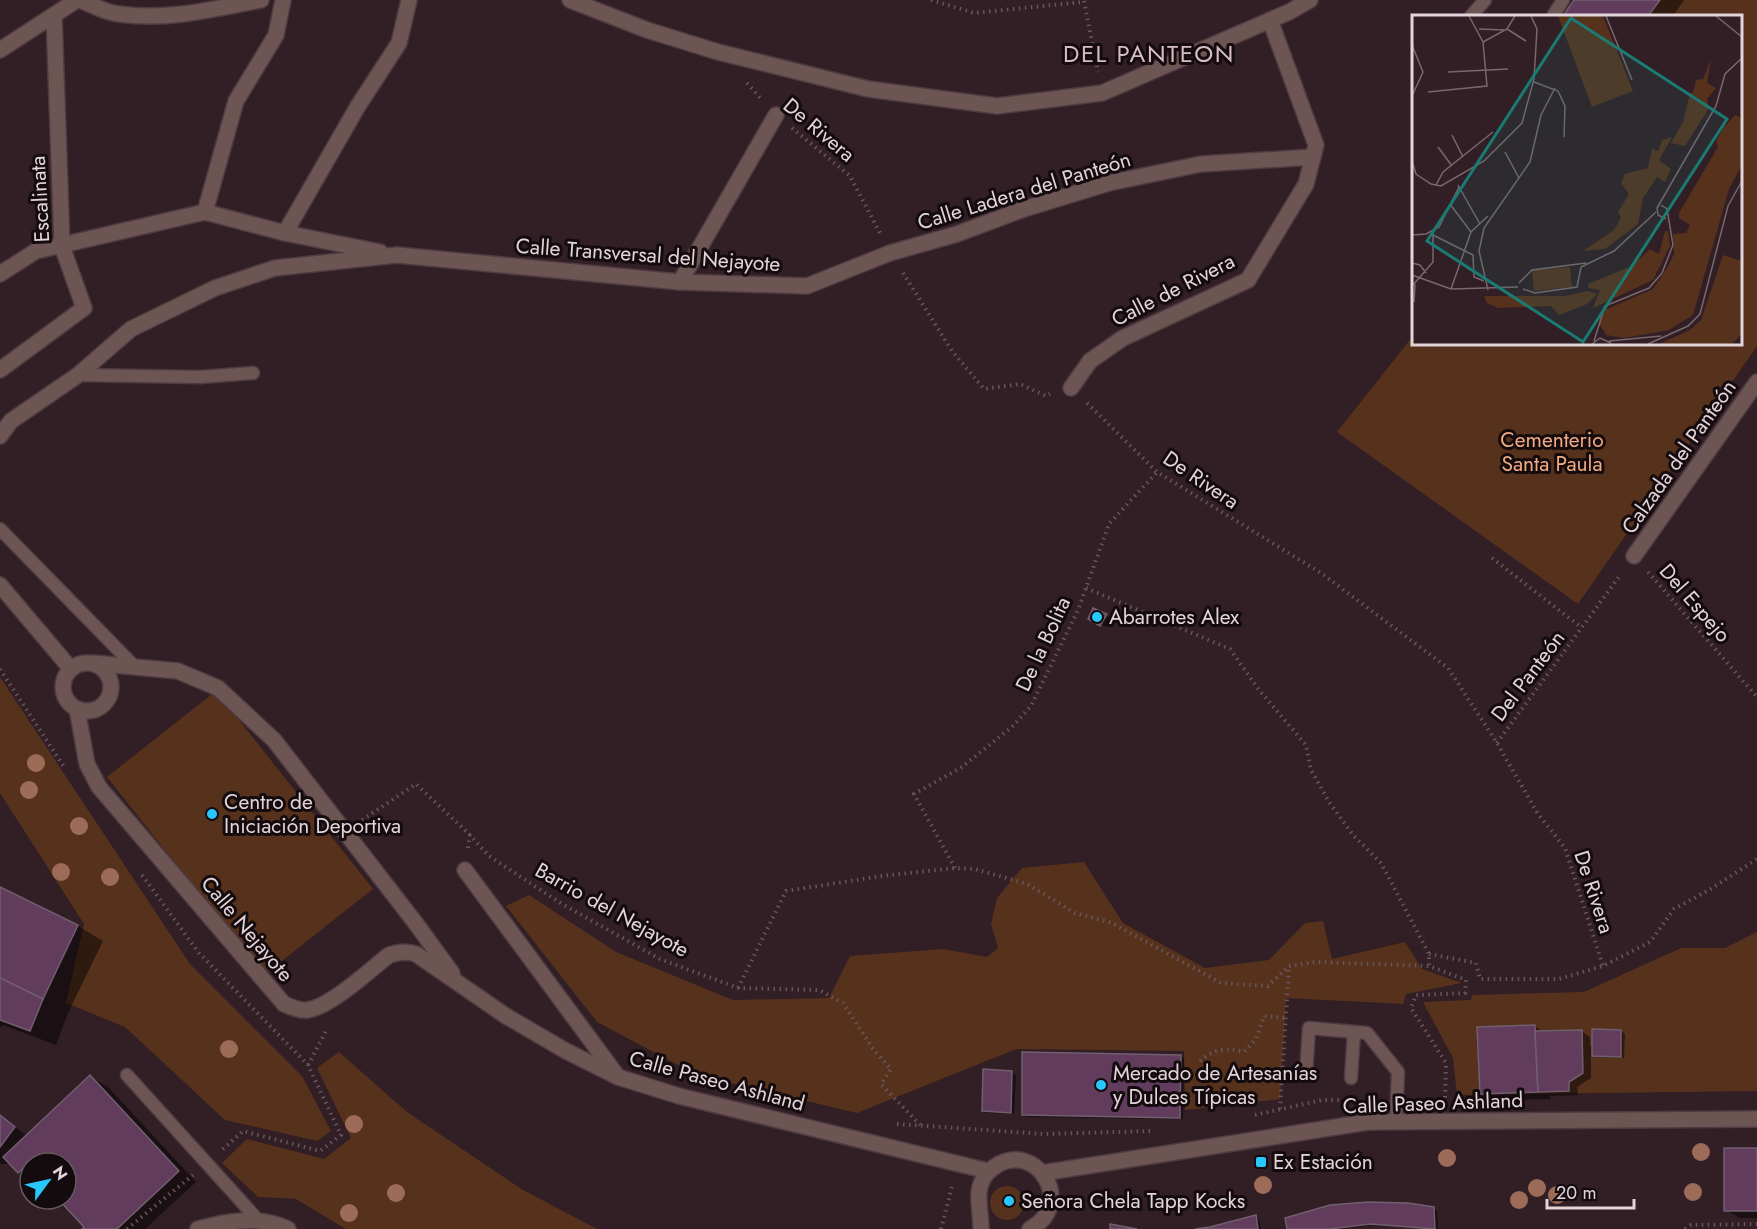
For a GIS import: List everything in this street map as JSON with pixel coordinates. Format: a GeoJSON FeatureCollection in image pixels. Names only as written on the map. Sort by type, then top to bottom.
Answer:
{"type":"FeatureCollection","features":[{"type":"Feature","properties":{"kind":"street"},"geometry":{"type":"LineString","coordinates":[[0,50],[78,0],[117,14],[150,15],[190,14],[261,0]]}},
{"type":"Feature","properties":{"kind":"street"},"geometry":{"type":"LineString","coordinates":[[205,212],[236,101],[276,35],[283,0]]}},
{"type":"Feature","properties":{"kind":"street"},"geometry":{"type":"LineString","coordinates":[[285,233],[358,106],[399,43],[409,0]]}},
{"type":"Feature","properties":{"kind":"street"},"geometry":{"type":"LineString","coordinates":[[570,0],[647,30],[718,52],[868,89],[997,106],[1102,93],[1270,20],[1310,0]]}},
{"type":"Feature","properties":{"kind":"street","name":"Escalinata"},"geometry":{"type":"LineString","coordinates":[[0,370],[84,308],[62,246],[54,15]]}},
{"type":"Feature","properties":{"kind":"street","name":"Calle de Rivera"},"geometry":{"type":"LineString","coordinates":[[1071,388],[1090,361],[1124,338],[1248,280],[1306,184],[1316,145],[1270,20]]}},
{"type":"Feature","properties":{"kind":"street"},"geometry":{"type":"LineString","coordinates":[[680,282],[776,115]]}},
{"type":"Feature","properties":{"kind":"street","name":"Calle Ladera del Panteón"},"geometry":{"type":"LineString","coordinates":[[890,253],[957,234],[1024,209],[1108,183],[1201,164],[1312,157]]}},
{"type":"Feature","properties":{"kind":"street","name":"Calle Transversal del Nejayote"},"geometry":{"type":"LineString","coordinates":[[0,274],[36,251],[205,212],[285,233],[397,255],[680,282],[807,286],[890,253]]}},
{"type":"Feature","properties":{"kind":"street","name":"Calle Transversal del Nejayote"},"geometry":{"type":"LineString","coordinates":[[0,436],[11,421],[78,375],[131,329],[215,288],[275,268],[397,255]]}},
{"type":"Feature","properties":{"kind":"street","name":"Calzada del Panteón"},"geometry":{"type":"LineString","coordinates":[[1634,556],[1757,382]]}},
{"type":"Feature","properties":{"kind":"street"},"geometry":{"type":"LineString","coordinates":[[0,585],[71,669]]}},
{"type":"Feature","properties":{"kind":"street"},"geometry":{"type":"LineString","coordinates":[[93,663],[106,672],[111,687],[110,695],[100,708],[85,711],[77,709],[70,704],[63,690],[66,675],[71,669],[85,663],[93,663],[134,666],[178,671],[218,688],[274,740],[457,980]]}},
{"type":"Feature","properties":{"kind":"street","name":"Calle Nejayote"},"geometry":{"type":"LineString","coordinates":[[77,709],[87,765],[99,787],[284,1004],[300,1010],[309,1010],[325,1004],[388,955],[398,952],[416,954],[457,980]]}},
{"type":"Feature","properties":{"kind":"street"},"geometry":{"type":"LineString","coordinates":[[465,870],[618,1077]]}},
{"type":"Feature","properties":{"kind":"street","name":"Calle Paseo Ashland"},"geometry":{"type":"LineString","coordinates":[[457,980],[506,1016],[566,1051],[618,1077],[679,1096],[988,1171]]}},
{"type":"Feature","properties":{"kind":"street","name":"Calle Paseo Ashland"},"geometry":{"type":"LineString","coordinates":[[1042,1173],[1368,1122],[1757,1119]]}},
{"type":"Feature","properties":{"kind":"street"},"geometry":{"type":"LineString","coordinates":[[981,1229],[979,1191],[988,1171],[1010,1160],[1022,1160],[1033,1164],[1049,1183],[1050,1202],[1043,1219],[1032,1228]]}},
{"type":"Feature","properties":{"kind":"street"},"geometry":{"type":"LineString","coordinates":[[198,1229],[233,1221],[258,1220],[288,1229]]}},
{"type":"Feature","properties":{"kind":"lane"},"geometry":{"type":"LineString","coordinates":[[1472,15],[1485,0]]}},
{"type":"Feature","properties":{"kind":"lane"},"geometry":{"type":"LineString","coordinates":[[1554,15],[1563,0]]}},
{"type":"Feature","properties":{"kind":"lane"},"geometry":{"type":"LineString","coordinates":[[78,375],[200,378],[253,373]]}},
{"type":"Feature","properties":{"kind":"lane"},"geometry":{"type":"LineString","coordinates":[[0,529],[134,666]]}},
{"type":"Feature","properties":{"kind":"lane"},"geometry":{"type":"LineString","coordinates":[[1306,1074],[1309,1029],[1367,1033],[1398,1072],[1396,1122]]}},
{"type":"Feature","properties":{"kind":"lane"},"geometry":{"type":"LineString","coordinates":[[1351,1078],[1354,1032]]}},
{"type":"Feature","properties":{"kind":"lane"},"geometry":{"type":"LineString","coordinates":[[127,1075],[258,1220]]}},
{"type":"Feature","properties":{"kind":"path"},"geometry":{"type":"LineString","coordinates":[[931,0],[974,13],[1084,1],[1102,93]]}},
{"type":"Feature","properties":{"kind":"path","name":"De Rivera"},"geometry":{"type":"LineString","coordinates":[[718,52],[776,115],[850,176],[890,253],[952,351],[984,390],[1020,384],[1046,396],[1071,388],[1157,472],[1321,573],[1448,668],[1497,742],[1538,814],[1565,848],[1603,966]]}},
{"type":"Feature","properties":{"kind":"path","name":"De la Bolita"},"geometry":{"type":"LineString","coordinates":[[954,868],[914,794],[962,766],[1012,727],[1030,706],[1078,610],[1109,524],[1157,472]]}},
{"type":"Feature","properties":{"kind":"path","name":"Del Panteón"},"geometry":{"type":"LineString","coordinates":[[1497,742],[1634,556]]}},
{"type":"Feature","properties":{"kind":"path","name":"Del Espejo"},"geometry":{"type":"LineString","coordinates":[[1634,556],[1757,696]]}},
{"type":"Feature","properties":{"kind":"path"},"geometry":{"type":"LineString","coordinates":[[1492,558],[1582,628]]}},
{"type":"Feature","properties":{"kind":"path"},"geometry":{"type":"LineString","coordinates":[[1086,588],[1230,649],[1259,690],[1306,745],[1311,770],[1329,802],[1353,835],[1381,863],[1429,954],[1429,966]]}},
{"type":"Feature","properties":{"kind":"path","name":"Barrio del Nejayote"},"geometry":{"type":"LineString","coordinates":[[357,823],[416,784],[489,856],[572,909],[660,958],[738,988],[819,990],[843,1003],[873,1049],[891,1069],[881,1084],[920,1125],[896,1124]]}},
{"type":"Feature","properties":{"kind":"path"},"geometry":{"type":"LineString","coordinates":[[465,870],[470,835]]}},
{"type":"Feature","properties":{"kind":"path"},"geometry":{"type":"LineString","coordinates":[[1429,954],[1476,963],[1480,979],[1559,979],[1603,966],[1650,942],[1674,909],[1757,859]]}},
{"type":"Feature","properties":{"kind":"path"},"geometry":{"type":"LineString","coordinates":[[738,988],[786,891],[882,876],[954,868],[975,869],[1027,884],[1075,913],[1112,923],[1221,983],[1268,986],[1289,966],[1316,962],[1429,966],[1466,980],[1465,993],[1416,995],[1410,1008],[1446,1063],[1445,1100]]}},
{"type":"Feature","properties":{"kind":"path"},"geometry":{"type":"LineString","coordinates":[[1280,1109],[1289,966]]}},
{"type":"Feature","properties":{"kind":"path"},"geometry":{"type":"LineString","coordinates":[[1200,1061],[1210,1052],[1229,1048],[1244,1052],[1256,1039],[1264,1016],[1286,1018]]}},
{"type":"Feature","properties":{"kind":"path"},"geometry":{"type":"LineString","coordinates":[[127,1229],[207,1164],[243,1131],[320,1151],[341,1135],[308,1065]]}},
{"type":"Feature","properties":{"kind":"path"},"geometry":{"type":"LineString","coordinates":[[1685,1229],[1691,1225],[1757,1224]]}},
{"type":"Feature","properties":{"kind":"green space","name":"Cementerio Santa Paula"},"geometry":{"type":"Polygon","coordinates":[[[1660,0],[1757,0],[1757,346],[1578,604],[1337,432],[1412,337],[1412,345],[1742,345],[1742,15],[1649,15],[1660,0]]]}},
{"type":"Feature","properties":{"kind":"green space"},"geometry":{"type":"Polygon","coordinates":[[[0,677],[190,964],[302,1076],[331,1131],[317,1141],[225,1120],[125,1027],[66,1003],[84,924],[0,793],[0,677]]]}},
{"type":"Feature","properties":{"kind":"green space"},"geometry":{"type":"Polygon","coordinates":[[[216,691],[373,889],[264,975],[107,777],[216,691]]]}},
{"type":"Feature","properties":{"kind":"green space"},"geometry":{"type":"Polygon","coordinates":[[[1084,862],[1123,923],[1205,968],[1269,960],[1305,923],[1323,921],[1332,959],[1405,942],[1422,969],[1462,983],[1406,994],[1403,1004],[1286,998],[1280,1099],[1185,1110],[1184,1051],[1016,1049],[857,1113],[697,1075],[597,1022],[506,906],[529,895],[616,952],[733,1000],[829,998],[850,956],[943,949],[987,957],[998,948],[991,924],[997,898],[1022,868],[1084,862]]]}},
{"type":"Feature","properties":{"kind":"green space"},"geometry":{"type":"Polygon","coordinates":[[[1757,932],[1757,1091],[1457,1095],[1453,1058],[1423,1002],[1471,1000],[1472,995],[1584,992],[1681,948],[1725,948],[1757,932]]]}},
{"type":"Feature","properties":{"kind":"green space"},"geometry":{"type":"Polygon","coordinates":[[[339,1052],[407,1112],[523,1190],[597,1229],[346,1229],[296,1199],[258,1197],[222,1163],[247,1139],[324,1159],[351,1138],[317,1068],[339,1052]]]}},
{"type":"Feature","properties":{"kind":"green space"},"geometry":{"type":"Polygon","coordinates":[[[1007,1186],[1019,1191],[1024,1203],[1019,1215],[1007,1220],[995,1215],[990,1203],[995,1191],[1007,1186]]]}},
{"type":"Feature","properties":{"kind":"building"},"geometry":{"type":"Polygon","coordinates":[[[1574,0],[1660,0],[1649,15],[1568,15],[1565,13],[1574,0]]]}},
{"type":"Feature","properties":{"kind":"building","name":"Abarrotes Alex"},"geometry":{"type":"Polygon","coordinates":[[[1093,608],[1107,614],[1100,626],[1088,619],[1093,608]]]}},
{"type":"Feature","properties":{"kind":"building"},"geometry":{"type":"Polygon","coordinates":[[[0,887],[78,925],[43,999],[0,978],[0,887]]]}},
{"type":"Feature","properties":{"kind":"building"},"geometry":{"type":"Polygon","coordinates":[[[0,978],[43,999],[30,1031],[0,1020],[0,978]]]}},
{"type":"Feature","properties":{"kind":"building"},"geometry":{"type":"Polygon","coordinates":[[[1535,1025],[1538,1092],[1480,1094],[1477,1027],[1535,1025]]]}},
{"type":"Feature","properties":{"kind":"building"},"geometry":{"type":"Polygon","coordinates":[[[1592,1029],[1621,1030],[1621,1057],[1592,1056],[1592,1029]]]}},
{"type":"Feature","properties":{"kind":"building"},"geometry":{"type":"Polygon","coordinates":[[[1582,1030],[1583,1073],[1569,1082],[1569,1091],[1538,1092],[1535,1031],[1582,1030]]]}},
{"type":"Feature","properties":{"kind":"building","name":"Mercado de Artesanías y Dulces Típicas"},"geometry":{"type":"Polygon","coordinates":[[[1022,1052],[1181,1055],[1180,1118],[1022,1115],[1022,1052]]]}},
{"type":"Feature","properties":{"kind":"building"},"geometry":{"type":"Polygon","coordinates":[[[983,1069],[1012,1071],[1011,1113],[982,1111],[983,1069]]]}},
{"type":"Feature","properties":{"kind":"building"},"geometry":{"type":"Polygon","coordinates":[[[90,1075],[179,1171],[117,1229],[82,1229],[84,1227],[69,1211],[78,1211],[78,1151],[18,1151],[18,1173],[3,1157],[90,1075]]]}},
{"type":"Feature","properties":{"kind":"building"},"geometry":{"type":"Polygon","coordinates":[[[0,1115],[15,1127],[0,1147],[0,1115]]]}},
{"type":"Feature","properties":{"kind":"building"},"geometry":{"type":"Polygon","coordinates":[[[1724,1148],[1757,1148],[1757,1211],[1724,1211],[1724,1148]]]}},
{"type":"Feature","properties":{"kind":"building"},"geometry":{"type":"Polygon","coordinates":[[[1368,1202],[1408,1203],[1434,1207],[1435,1229],[1371,1224],[1330,1229],[1287,1229],[1285,1218],[1330,1205],[1368,1202]]]}},
{"type":"Feature","properties":{"kind":"building"},"geometry":{"type":"Polygon","coordinates":[[[1256,1215],[1258,1229],[1195,1229],[1210,1227],[1256,1215]]]}},
{"type":"Feature","properties":{"kind":"building"},"geometry":{"type":"Polygon","coordinates":[[[1110,1224],[1137,1229],[1110,1229],[1110,1224]]]}},
{"type":"Feature","properties":{"kind":"place","name":"Abarrotes Alex"},"geometry":{"type":"Point","coordinates":[1097,617]}},
{"type":"Feature","properties":{"kind":"place","name":"Centro de Iniciación Deportiva"},"geometry":{"type":"Point","coordinates":[212,814]}},
{"type":"Feature","properties":{"kind":"place","name":"Mercado de Artesanías y Dulces Típicas"},"geometry":{"type":"Point","coordinates":[1101,1085]}},
{"type":"Feature","properties":{"kind":"place","name":"Ex Estación"},"geometry":{"type":"Point","coordinates":[1261,1162]}},
{"type":"Feature","properties":{"kind":"place","name":"Señora Chela Tapp Kocks"},"geometry":{"type":"Point","coordinates":[1009,1201]}},
{"type":"Feature","properties":{"kind":"district","name":"DEL PANTEON"},"geometry":{"type":"Point","coordinates":[1149,53]}}]}
